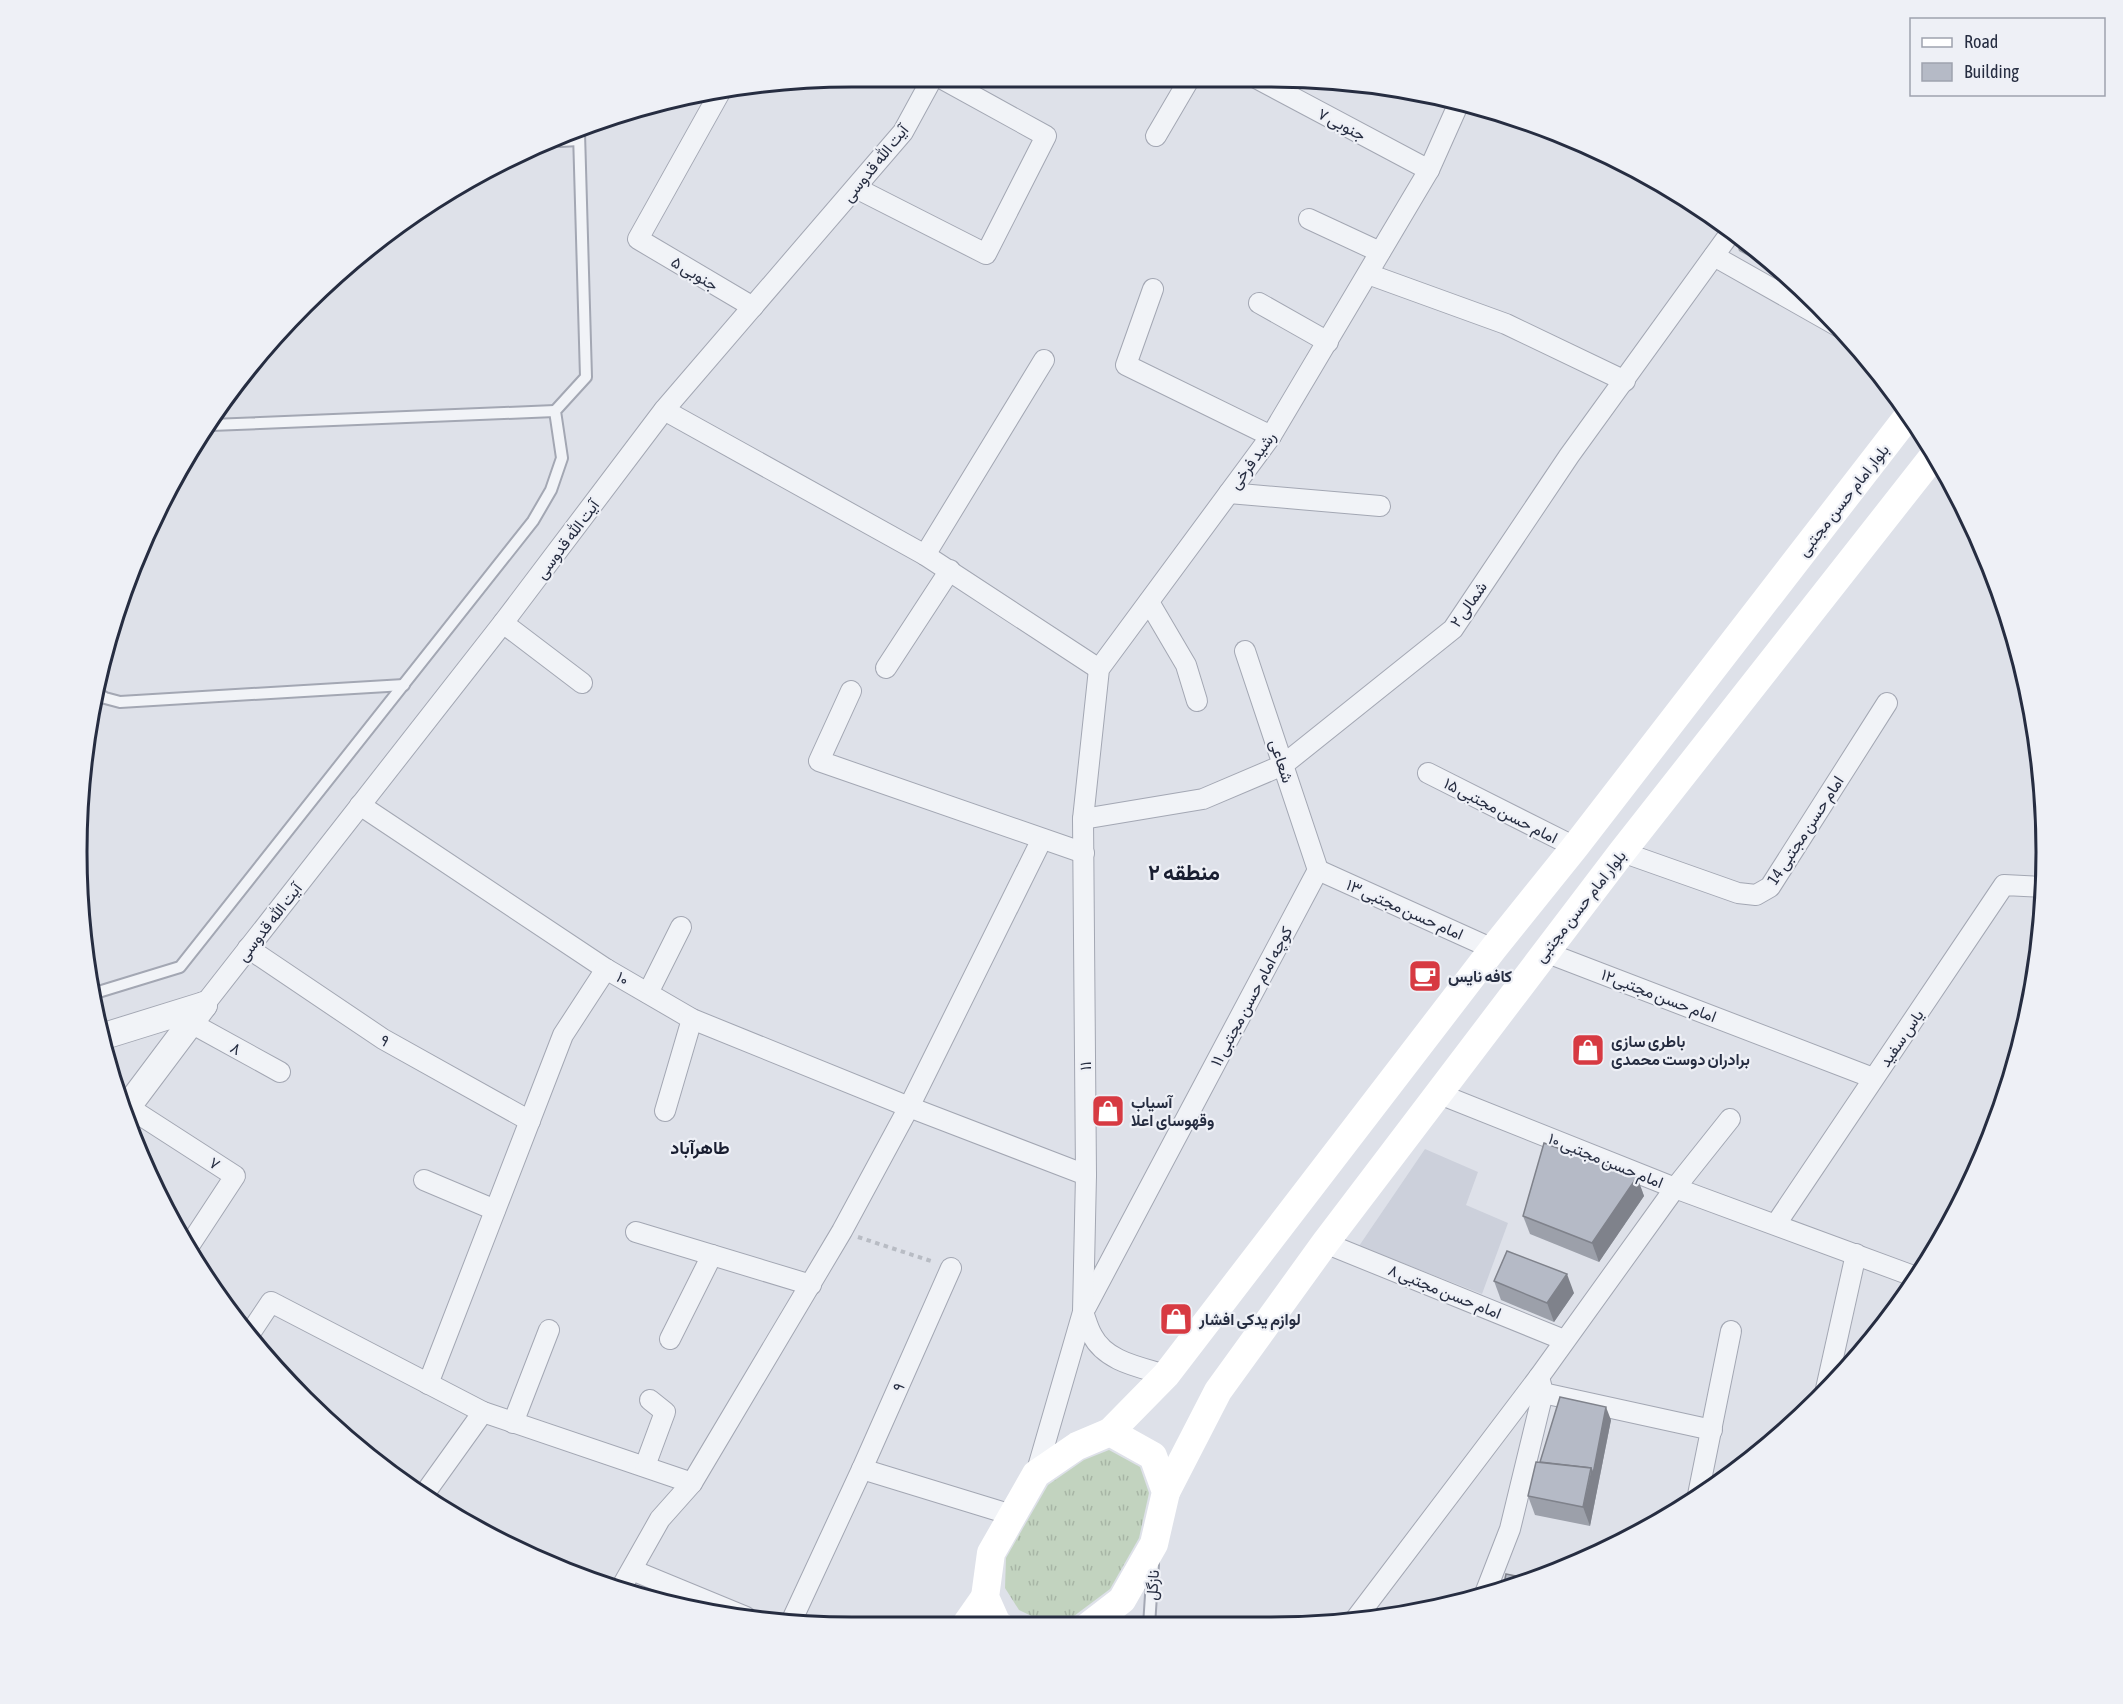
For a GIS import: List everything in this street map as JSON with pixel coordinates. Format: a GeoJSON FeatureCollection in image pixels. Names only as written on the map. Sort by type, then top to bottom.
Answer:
{"type":"FeatureCollection","features":[{"type":"Feature","properties":{"kind":"main road","name":"بلوار امام حسن مجتبی"},"geometry":{"type":"LineString","coordinates":[[1110,1432],[1166,1375],[1493,949],[1575,847],[1903,422]]}},
{"type":"Feature","properties":{"kind":"main road","name":"بلوار امام حسن مجتبی"},"geometry":{"type":"LineString","coordinates":[[1099,1617],[1122,1600],[1154,1544],[1166,1492],[1218,1391],[1325,1243],[1545,951],[1929,462]]}},
{"type":"Feature","properties":{"kind":"main road"},"geometry":{"type":"LineString","coordinates":[[971,1617],[985,1597],[991,1552],[1036,1474],[1077,1446],[1110,1432],[1154,1456],[1166,1492]]}},
{"type":"Feature","properties":{"kind":"main road"},"geometry":{"type":"LineString","coordinates":[[985,1597],[994,1617]]}},
{"type":"Feature","properties":{"kind":"street","name":"آیت الله قدوسی"},"geometry":{"type":"LineString","coordinates":[[198,1014],[503,623],[664,410],[903,132],[928,87]]}},
{"type":"Feature","properties":{"kind":"street"},"geometry":{"type":"LineString","coordinates":[[856,188],[986,254],[1046,136],[957,87]]}},
{"type":"Feature","properties":{"kind":"street"},"geometry":{"type":"LineString","coordinates":[[1156,136],[1185,87]]}},
{"type":"Feature","properties":{"kind":"street","name":"۷ جنوبی"},"geometry":{"type":"LineString","coordinates":[[1273,87],[1429,170]]}},
{"type":"Feature","properties":{"kind":"street","name":"۵ جنوبی"},"geometry":{"type":"LineString","coordinates":[[715,100],[638,239],[753,308]]}},
{"type":"Feature","properties":{"kind":"street","name":"رشید فرخی"},"geometry":{"type":"LineString","coordinates":[[1099,669],[1271,436],[1429,170],[1456,110]]}},
{"type":"Feature","properties":{"kind":"street"},"geometry":{"type":"LineString","coordinates":[[1309,219],[1380,252]]}},
{"type":"Feature","properties":{"kind":"street","name":"۲ شمالی"},"geometry":{"type":"LineString","coordinates":[[1083,819],[1203,799],[1283,765],[1453,628],[1569,456],[1727,238]]}},
{"type":"Feature","properties":{"kind":"street"},"geometry":{"type":"LineString","coordinates":[[1714,256],[1813,312]]}},
{"type":"Feature","properties":{"kind":"street"},"geometry":{"type":"LineString","coordinates":[[1368,274],[1506,324],[1625,381]]}},
{"type":"Feature","properties":{"kind":"street"},"geometry":{"type":"LineString","coordinates":[[1153,289],[1126,365],[1271,436]]}},
{"type":"Feature","properties":{"kind":"street"},"geometry":{"type":"LineString","coordinates":[[1259,303],[1328,342]]}},
{"type":"Feature","properties":{"kind":"street"},"geometry":{"type":"LineString","coordinates":[[925,555],[1044,360]]}},
{"type":"Feature","properties":{"kind":"street"},"geometry":{"type":"LineString","coordinates":[[664,410],[925,555],[1099,669],[1083,819]]}},
{"type":"Feature","properties":{"kind":"street"},"geometry":{"type":"LineString","coordinates":[[1229,492],[1380,506]]}},
{"type":"Feature","properties":{"kind":"street"},"geometry":{"type":"LineString","coordinates":[[886,668],[950,570]]}},
{"type":"Feature","properties":{"kind":"street"},"geometry":{"type":"LineString","coordinates":[[1149,602],[1186,664],[1197,701]]}},
{"type":"Feature","properties":{"kind":"street"},"geometry":{"type":"LineString","coordinates":[[503,623],[582,683]]}},
{"type":"Feature","properties":{"kind":"street","name":"شعاعی"},"geometry":{"type":"LineString","coordinates":[[1245,651],[1318,870]]}},
{"type":"Feature","properties":{"kind":"street"},"geometry":{"type":"LineString","coordinates":[[851,690],[819,761],[1084,853]]}},
{"type":"Feature","properties":{"kind":"street","name":"امام حسن مجتبی 14"},"geometry":{"type":"LineString","coordinates":[[1622,852],[1738,893],[1756,895],[1770,887],[1887,703]]}},
{"type":"Feature","properties":{"kind":"street","name":"امام حسن مجتبی ۱۵"},"geometry":{"type":"LineString","coordinates":[[1428,773],[1575,847]]}},
{"type":"Feature","properties":{"kind":"street","name":"۱۰"},"geometry":{"type":"LineString","coordinates":[[360,805],[606,969],[692,1018],[909,1107],[1086,1175]]}},
{"type":"Feature","properties":{"kind":"street","name":"۱۱"},"geometry":{"type":"LineString","coordinates":[[1036,1474],[1083,1312],[1086,1175],[1083,819]]}},
{"type":"Feature","properties":{"kind":"street"},"geometry":{"type":"LineString","coordinates":[[625,1582],[660,1519],[692,1483],[842,1231],[909,1107],[1042,839]]}},
{"type":"Feature","properties":{"kind":"street","name":"امام حسن مجتبی ۱۳"},"geometry":{"type":"LineString","coordinates":[[1318,870],[1493,949]]}},
{"type":"Feature","properties":{"kind":"street","name":"کوچه امام حسن مجتبی ۱۱"},"geometry":{"type":"LineString","coordinates":[[1083,1312],[1318,870]]}},
{"type":"Feature","properties":{"kind":"street","name":"یاس سفید"},"geometry":{"type":"LineString","coordinates":[[1776,1224],[2004,885],[2035,887]]}},
{"type":"Feature","properties":{"kind":"street"},"geometry":{"type":"LineString","coordinates":[[648,993],[681,927]]}},
{"type":"Feature","properties":{"kind":"street","name":"۹"},"geometry":{"type":"LineString","coordinates":[[248,948],[383,1039],[530,1121]]}},
{"type":"Feature","properties":{"kind":"street","name":"امام حسن مجتبی۱۲"},"geometry":{"type":"LineString","coordinates":[[1545,951],[1873,1078]]}},
{"type":"Feature","properties":{"kind":"street"},"geometry":{"type":"LineString","coordinates":[[428,1384],[563,1035],[606,969]]}},
{"type":"Feature","properties":{"kind":"street"},"geometry":{"type":"LineString","coordinates":[[110,1035],[198,1014]]}},
{"type":"Feature","properties":{"kind":"street"},"geometry":{"type":"LineString","coordinates":[[130,1104],[198,1014]]}},
{"type":"Feature","properties":{"kind":"street","name":"۸"},"geometry":{"type":"LineString","coordinates":[[198,1014],[280,1072]]}},
{"type":"Feature","properties":{"kind":"street"},"geometry":{"type":"LineString","coordinates":[[665,1111],[692,1018]]}},
{"type":"Feature","properties":{"kind":"street","name":"امام حسن مجتبی ۱۰"},"geometry":{"type":"LineString","coordinates":[[1437,1093],[1675,1188],[1909,1274]]}},
{"type":"Feature","properties":{"kind":"street","name":"۷"},"geometry":{"type":"LineString","coordinates":[[133,1112],[235,1176],[193,1240]]}},
{"type":"Feature","properties":{"kind":"street"},"geometry":{"type":"LineString","coordinates":[[1362,1611],[1541,1385],[1564,1340],[1675,1188],[1730,1119]]}},
{"type":"Feature","properties":{"kind":"street"},"geometry":{"type":"LineString","coordinates":[[424,1180],[495,1210]]}},
{"type":"Feature","properties":{"kind":"street"},"geometry":{"type":"LineString","coordinates":[[636,1232],[811,1285]]}},
{"type":"Feature","properties":{"kind":"street","name":"امام حسن مجتبی ۸"},"geometry":{"type":"LineString","coordinates":[[1325,1243],[1564,1340]]}},
{"type":"Feature","properties":{"kind":"street"},"geometry":{"type":"LineString","coordinates":[[1829,1374],[1856,1254]]}},
{"type":"Feature","properties":{"kind":"street"},"geometry":{"type":"LineString","coordinates":[[670,1339],[712,1255]]}},
{"type":"Feature","properties":{"kind":"street","name":"۹"},"geometry":{"type":"LineString","coordinates":[[795,1614],[951,1268]]}},
{"type":"Feature","properties":{"kind":"street"},"geometry":{"type":"LineString","coordinates":[[254,1328],[271,1302],[483,1412],[692,1483]]}},
{"type":"Feature","properties":{"kind":"street","name":"۱۱"},"geometry":{"type":"LineString","coordinates":[[1083,1312],[1092,1336],[1104,1352],[1122,1361],[1166,1375]]}},
{"type":"Feature","properties":{"kind":"street"},"geometry":{"type":"LineString","coordinates":[[513,1423],[549,1330]]}},
{"type":"Feature","properties":{"kind":"street"},"geometry":{"type":"LineString","coordinates":[[1700,1485],[1731,1331]]}},
{"type":"Feature","properties":{"kind":"street"},"geometry":{"type":"LineString","coordinates":[[1541,1385],[1712,1430]]}},
{"type":"Feature","properties":{"kind":"street"},"geometry":{"type":"LineString","coordinates":[[1488,1585],[1510,1529],[1541,1385]]}},
{"type":"Feature","properties":{"kind":"street"},"geometry":{"type":"LineString","coordinates":[[645,1466],[665,1412],[650,1400]]}},
{"type":"Feature","properties":{"kind":"street"},"geometry":{"type":"LineString","coordinates":[[428,1489],[483,1412]]}},
{"type":"Feature","properties":{"kind":"street"},"geometry":{"type":"LineString","coordinates":[[862,1469],[1012,1515]]}},
{"type":"Feature","properties":{"kind":"street"},"geometry":{"type":"LineString","coordinates":[[632,1569],[716,1604]]}},
{"type":"Feature","properties":{"kind":"lane"},"geometry":{"type":"LineString","coordinates":[[218,425],[555,411],[586,377],[579,138]]}},
{"type":"Feature","properties":{"kind":"lane"},"geometry":{"type":"LineString","coordinates":[[100,991],[180,967],[533,521],[551,490],[562,458],[555,411]]}},
{"type":"Feature","properties":{"kind":"lane"},"geometry":{"type":"LineString","coordinates":[[103,697],[120,702],[404,685]]}},
{"type":"Feature","properties":{"kind":"lane","name":"نازگل"},"geometry":{"type":"LineString","coordinates":[[1150,1617],[1154,1544]]}},
{"type":"Feature","properties":{"kind":"path"},"geometry":{"type":"LineString","coordinates":[[842,1231],[951,1268]]}},
{"type":"Feature","properties":{"kind":"shaded area"},"geometry":{"type":"Polygon","coordinates":[[[1425,1149],[1478,1172],[1466,1205],[1508,1223],[1482,1294],[1359,1246],[1425,1149]]]}},
{"type":"Feature","properties":{"kind":"green space"},"geometry":{"type":"Polygon","coordinates":[[[1109,1450],[1140,1467],[1149,1493],[1139,1538],[1110,1589],[1073,1617],[1034,1617],[1019,1610],[1005,1588],[1006,1558],[1048,1485],[1084,1460],[1109,1450]]]}},
{"type":"Feature","properties":{"kind":"building"},"geometry":{"type":"Polygon","coordinates":[[[1544,1143],[1637,1177],[1592,1243],[1523,1216],[1544,1143]]]}},
{"type":"Feature","properties":{"kind":"building"},"geometry":{"type":"Polygon","coordinates":[[[1507,1251],[1567,1274],[1547,1303],[1494,1281],[1507,1251]]]}},
{"type":"Feature","properties":{"kind":"building"},"geometry":{"type":"Polygon","coordinates":[[[1560,1397],[1606,1407],[1593,1474],[1591,1468],[1540,1462],[1560,1397]]]}},
{"type":"Feature","properties":{"kind":"building"},"geometry":{"type":"Polygon","coordinates":[[[1536,1462],[1591,1468],[1583,1507],[1528,1496],[1536,1462]]]}},
{"type":"Feature","properties":{"kind":"building"},"geometry":{"type":"Polygon","coordinates":[[[1506,1574],[1517,1576],[1505,1580],[1506,1574]]]}},
{"type":"Feature","properties":{"kind":"place","name":"کافه نایس"},"geometry":{"type":"Point","coordinates":[1425,976]}},
{"type":"Feature","properties":{"kind":"place","name":"باطری سازی برادران دوست محمدی"},"geometry":{"type":"Point","coordinates":[1588,1050]}},
{"type":"Feature","properties":{"kind":"place","name":"آسیاب وقهوسای اعلا"},"geometry":{"type":"Point","coordinates":[1108,1111]}},
{"type":"Feature","properties":{"kind":"place","name":"لوازم یدکی افشار"},"geometry":{"type":"Point","coordinates":[1176,1319]}},
{"type":"Feature","properties":{"kind":"district","name":"منطقه ۲"},"geometry":{"type":"Point","coordinates":[1184,872]}},
{"type":"Feature","properties":{"kind":"district","name":"طاهرآباد"},"geometry":{"type":"Point","coordinates":[700,1147]}}]}
